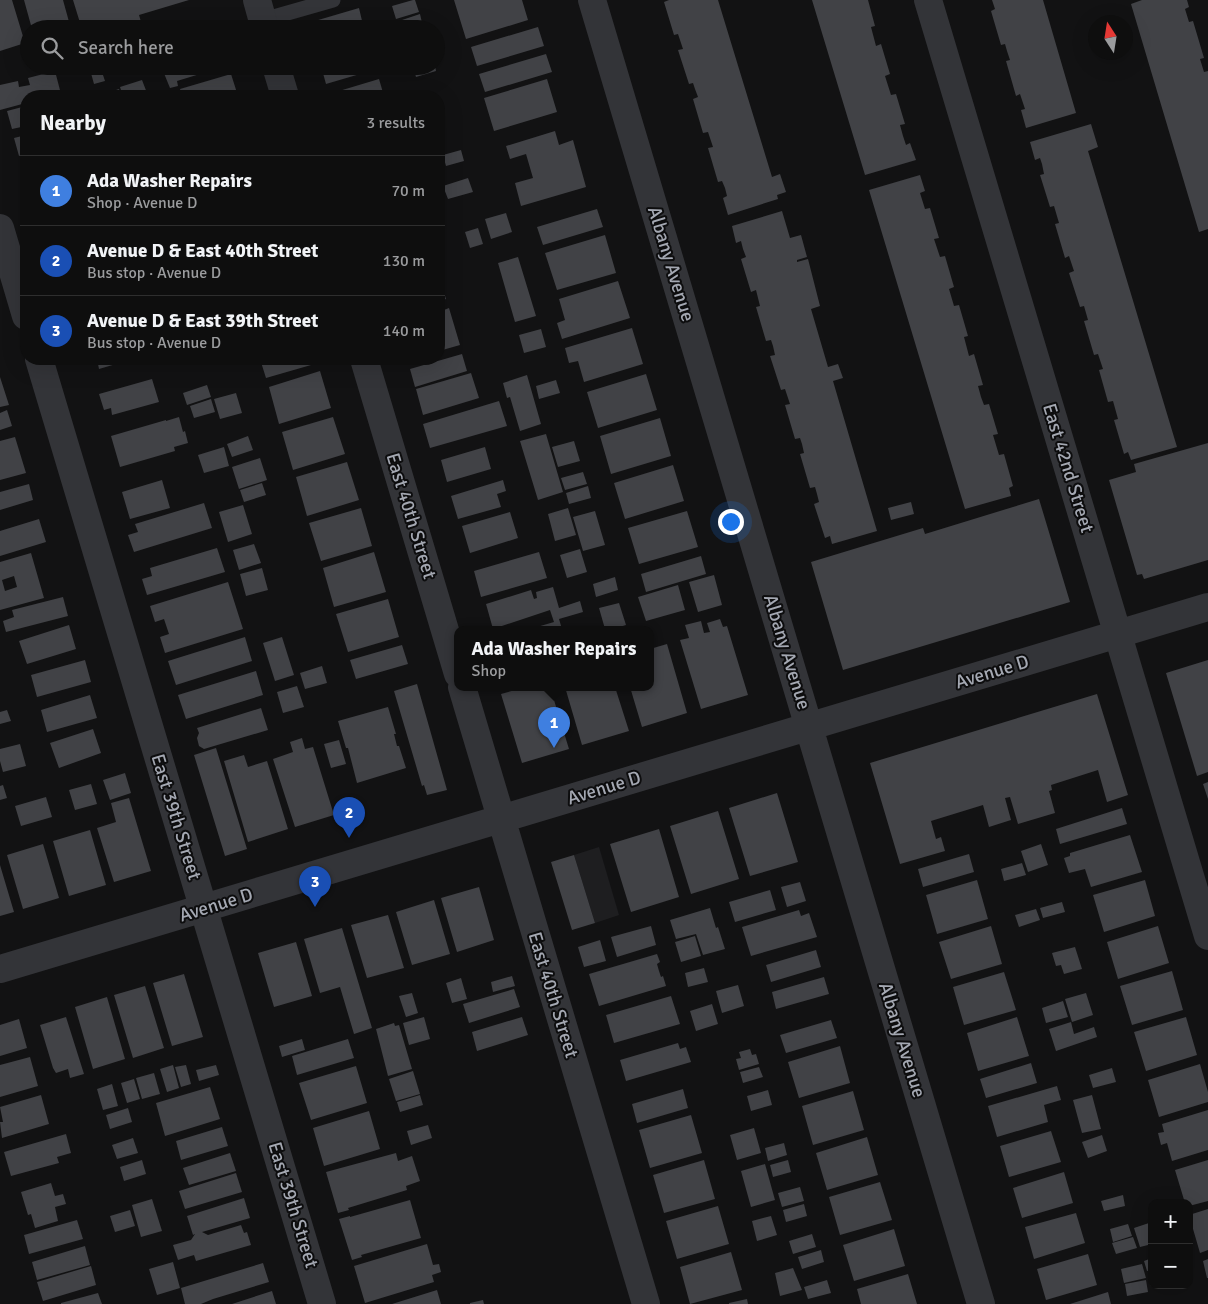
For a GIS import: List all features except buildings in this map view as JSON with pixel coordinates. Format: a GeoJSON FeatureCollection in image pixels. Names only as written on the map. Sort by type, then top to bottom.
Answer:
{"type":"FeatureCollection","features":[{"type":"Feature","properties":{"kind":"street","name":"Albany Avenue"},"geometry":{"type":"LineString","coordinates":[[592,0],[981,1304]]}},
{"type":"Feature","properties":{"kind":"street","name":"East 42nd Street"},"geometry":{"type":"LineString","coordinates":[[928,0],[1208,936]]}},
{"type":"Feature","properties":{"kind":"street"},"geometry":{"type":"LineString","coordinates":[[279,75],[283,90]]}},
{"type":"Feature","properties":{"kind":"street"},"geometry":{"type":"LineString","coordinates":[[0,228],[20,296]]}},
{"type":"Feature","properties":{"kind":"street","name":"East 39th Street"},"geometry":{"type":"LineString","coordinates":[[41,365],[322,1304]]}},
{"type":"Feature","properties":{"kind":"street","name":"East 40th Street"},"geometry":{"type":"LineString","coordinates":[[366,365],[454,661]]}},
{"type":"Feature","properties":{"kind":"street","name":"Avenue D"},"geometry":{"type":"LineString","coordinates":[[0,969],[1208,607]]}},
{"type":"Feature","properties":{"kind":"street","name":"East 40th Street"},"geometry":{"type":"LineString","coordinates":[[463,691],[646,1304]]}},
{"type":"Feature","properties":{"kind":"lane"},"geometry":{"type":"LineString","coordinates":[[261,16],[333,0]]}},
{"type":"Feature","properties":{"kind":"shaded area"},"geometry":{"type":"Polygon","coordinates":[[[599,847],[619,915],[595,923],[574,855],[599,847]]]}},
{"type":"Feature","properties":{"kind":"place","name":"Ada Washer Repairs"},"geometry":{"type":"Point","coordinates":[554,748]}},
{"type":"Feature","properties":{"kind":"place","name":"Avenue D & East 40th Street"},"geometry":{"type":"Point","coordinates":[349,838]}},
{"type":"Feature","properties":{"kind":"place","name":"Avenue D & East 39th Street"},"geometry":{"type":"Point","coordinates":[315,907]}}]}
